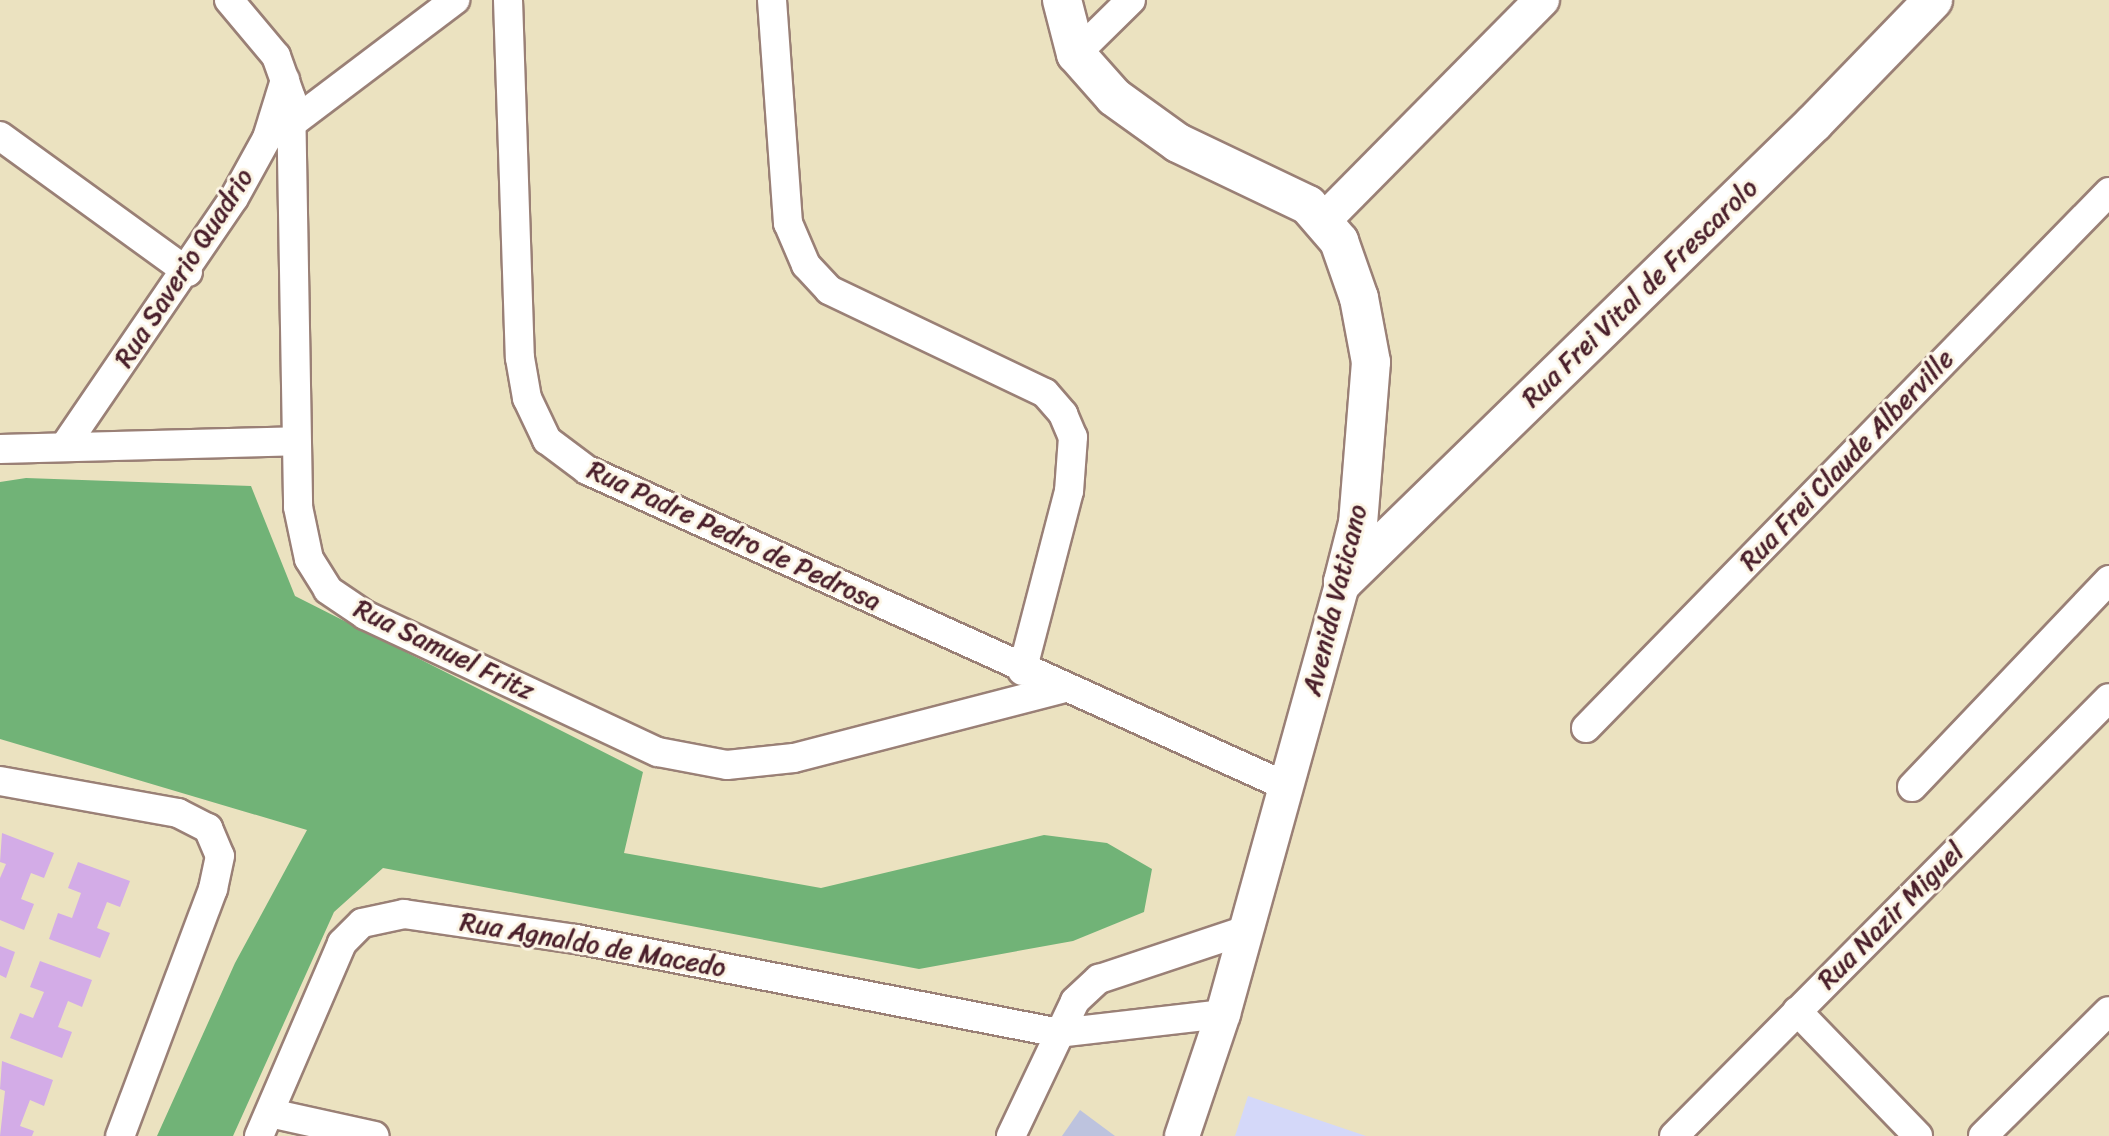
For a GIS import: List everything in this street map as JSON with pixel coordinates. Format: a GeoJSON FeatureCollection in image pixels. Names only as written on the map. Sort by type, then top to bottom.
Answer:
{"type":"FeatureCollection","features":[{"type":"Feature","properties":{"kind":"main road","name":"Avenida Vaticano"},"geometry":{"type":"LineString","coordinates":[[1062,0],[1076,54],[1114,97],[1178,143],[1308,205],[1339,241],[1359,298],[1371,362],[1358,523],[1343,582]]}},
{"type":"Feature","properties":{"kind":"main road","name":"Rua Frei Vital de Frescarolo"},"geometry":{"type":"LineString","coordinates":[[1343,582],[1814,123],[1933,0]]}},
{"type":"Feature","properties":{"kind":"street","name":"Rua Samuel Fritz"},"geometry":{"type":"LineString","coordinates":[[229,0],[276,56],[295,121],[296,441],[300,520],[309,559],[328,590],[365,615],[658,752],[727,765],[794,758],[1061,689]]}},
{"type":"Feature","properties":{"kind":"street"},"geometry":{"type":"LineString","coordinates":[[295,121],[455,0]]}},
{"type":"Feature","properties":{"kind":"street","name":"Rua Padre Pedro de Pedrosa"},"geometry":{"type":"LineString","coordinates":[[508,0],[520,358],[527,398],[547,440],[587,470],[1061,689],[1288,787]]}},
{"type":"Feature","properties":{"kind":"street"},"geometry":{"type":"LineString","coordinates":[[772,0],[788,223],[806,265],[829,290],[1045,393],[1063,414],[1073,437],[1069,491],[1022,671]]}},
{"type":"Feature","properties":{"kind":"street"},"geometry":{"type":"LineString","coordinates":[[1076,54],[1131,0]]}},
{"type":"Feature","properties":{"kind":"street"},"geometry":{"type":"LineString","coordinates":[[1324,220],[1542,0]]}},
{"type":"Feature","properties":{"kind":"street","name":"Rua Saverio Quadrio"},"geometry":{"type":"LineString","coordinates":[[64,447],[188,272],[267,138],[285,79]]}},
{"type":"Feature","properties":{"kind":"street"},"geometry":{"type":"LineString","coordinates":[[0,136],[188,272]]}},
{"type":"Feature","properties":{"kind":"street","name":"Rua Frei Claude Alberville"},"geometry":{"type":"LineString","coordinates":[[1586,728],[2109,192]]}},
{"type":"Feature","properties":{"kind":"street"},"geometry":{"type":"LineString","coordinates":[[4,445],[64,447],[296,441]]}},
{"type":"Feature","properties":{"kind":"street"},"geometry":{"type":"LineString","coordinates":[[1912,787],[2109,580]]}},
{"type":"Feature","properties":{"kind":"street","name":"Avenida Vaticano"},"geometry":{"type":"LineString","coordinates":[[1182,1136],[1223,1014],[1243,931],[1288,787],[1343,582]]}},
{"type":"Feature","properties":{"kind":"street","name":"Rua Nazir Miguel"},"geometry":{"type":"LineString","coordinates":[[1674,1136],[2109,698]]}},
{"type":"Feature","properties":{"kind":"street"},"geometry":{"type":"LineString","coordinates":[[0,781],[178,813],[208,828],[220,856],[213,889],[120,1136]]}},
{"type":"Feature","properties":{"kind":"street","name":"Rua Agnaldo de Macedo"},"geometry":{"type":"LineString","coordinates":[[265,1124],[342,943],[362,923],[404,914],[576,939],[1058,1033],[1223,1014]]}},
{"type":"Feature","properties":{"kind":"street"},"geometry":{"type":"LineString","coordinates":[[1011,1136],[1075,1001],[1099,979],[1243,931]]}},
{"type":"Feature","properties":{"kind":"street"},"geometry":{"type":"LineString","coordinates":[[1797,1011],[1918,1136]]}},
{"type":"Feature","properties":{"kind":"street"},"geometry":{"type":"LineString","coordinates":[[1983,1136],[2109,1011]]}},
{"type":"Feature","properties":{"kind":"street"},"geometry":{"type":"LineString","coordinates":[[265,1124],[375,1136]]}},
{"type":"Feature","properties":{"kind":"shaded area"},"geometry":{"type":"Polygon","coordinates":[[[1248,1096],[1366,1136],[1235,1136],[1248,1096]]]}},
{"type":"Feature","properties":{"kind":"shaded area"},"geometry":{"type":"Polygon","coordinates":[[[1080,1110],[1115,1136],[1062,1136],[1080,1110]]]}},
{"type":"Feature","properties":{"kind":"green space"},"geometry":{"type":"Polygon","coordinates":[[[26,478],[251,486],[295,596],[643,772],[624,853],[821,888],[1044,835],[1107,843],[1152,869],[1144,912],[1073,941],[919,969],[383,868],[334,912],[233,1136],[157,1136],[235,963],[307,830],[0,739],[0,482],[26,478]]]}},
{"type":"Feature","properties":{"kind":"building"},"geometry":{"type":"Polygon","coordinates":[[[2,833],[54,853],[44,878],[31,873],[21,899],[34,904],[24,930],[0,920],[0,878],[6,864],[0,862],[2,833]]]}},
{"type":"Feature","properties":{"kind":"building"},"geometry":{"type":"Polygon","coordinates":[[[78,862],[130,881],[120,907],[107,902],[97,928],[110,933],[100,958],[49,939],[58,913],[72,918],[81,893],[68,888],[78,862]]]}},
{"type":"Feature","properties":{"kind":"building"},"geometry":{"type":"Polygon","coordinates":[[[0,946],[15,952],[6,978],[0,975],[0,946]]]}},
{"type":"Feature","properties":{"kind":"building"},"geometry":{"type":"Polygon","coordinates":[[[40,961],[92,980],[82,1007],[68,1001],[58,1027],[72,1032],[62,1058],[10,1038],[20,1013],[33,1018],[44,992],[30,987],[40,961]]]}},
{"type":"Feature","properties":{"kind":"building"},"geometry":{"type":"Polygon","coordinates":[[[2,1061],[53,1080],[44,1106],[30,1100],[20,1126],[34,1131],[32,1136],[0,1136],[5,1091],[0,1089],[2,1061]]]}}]}
